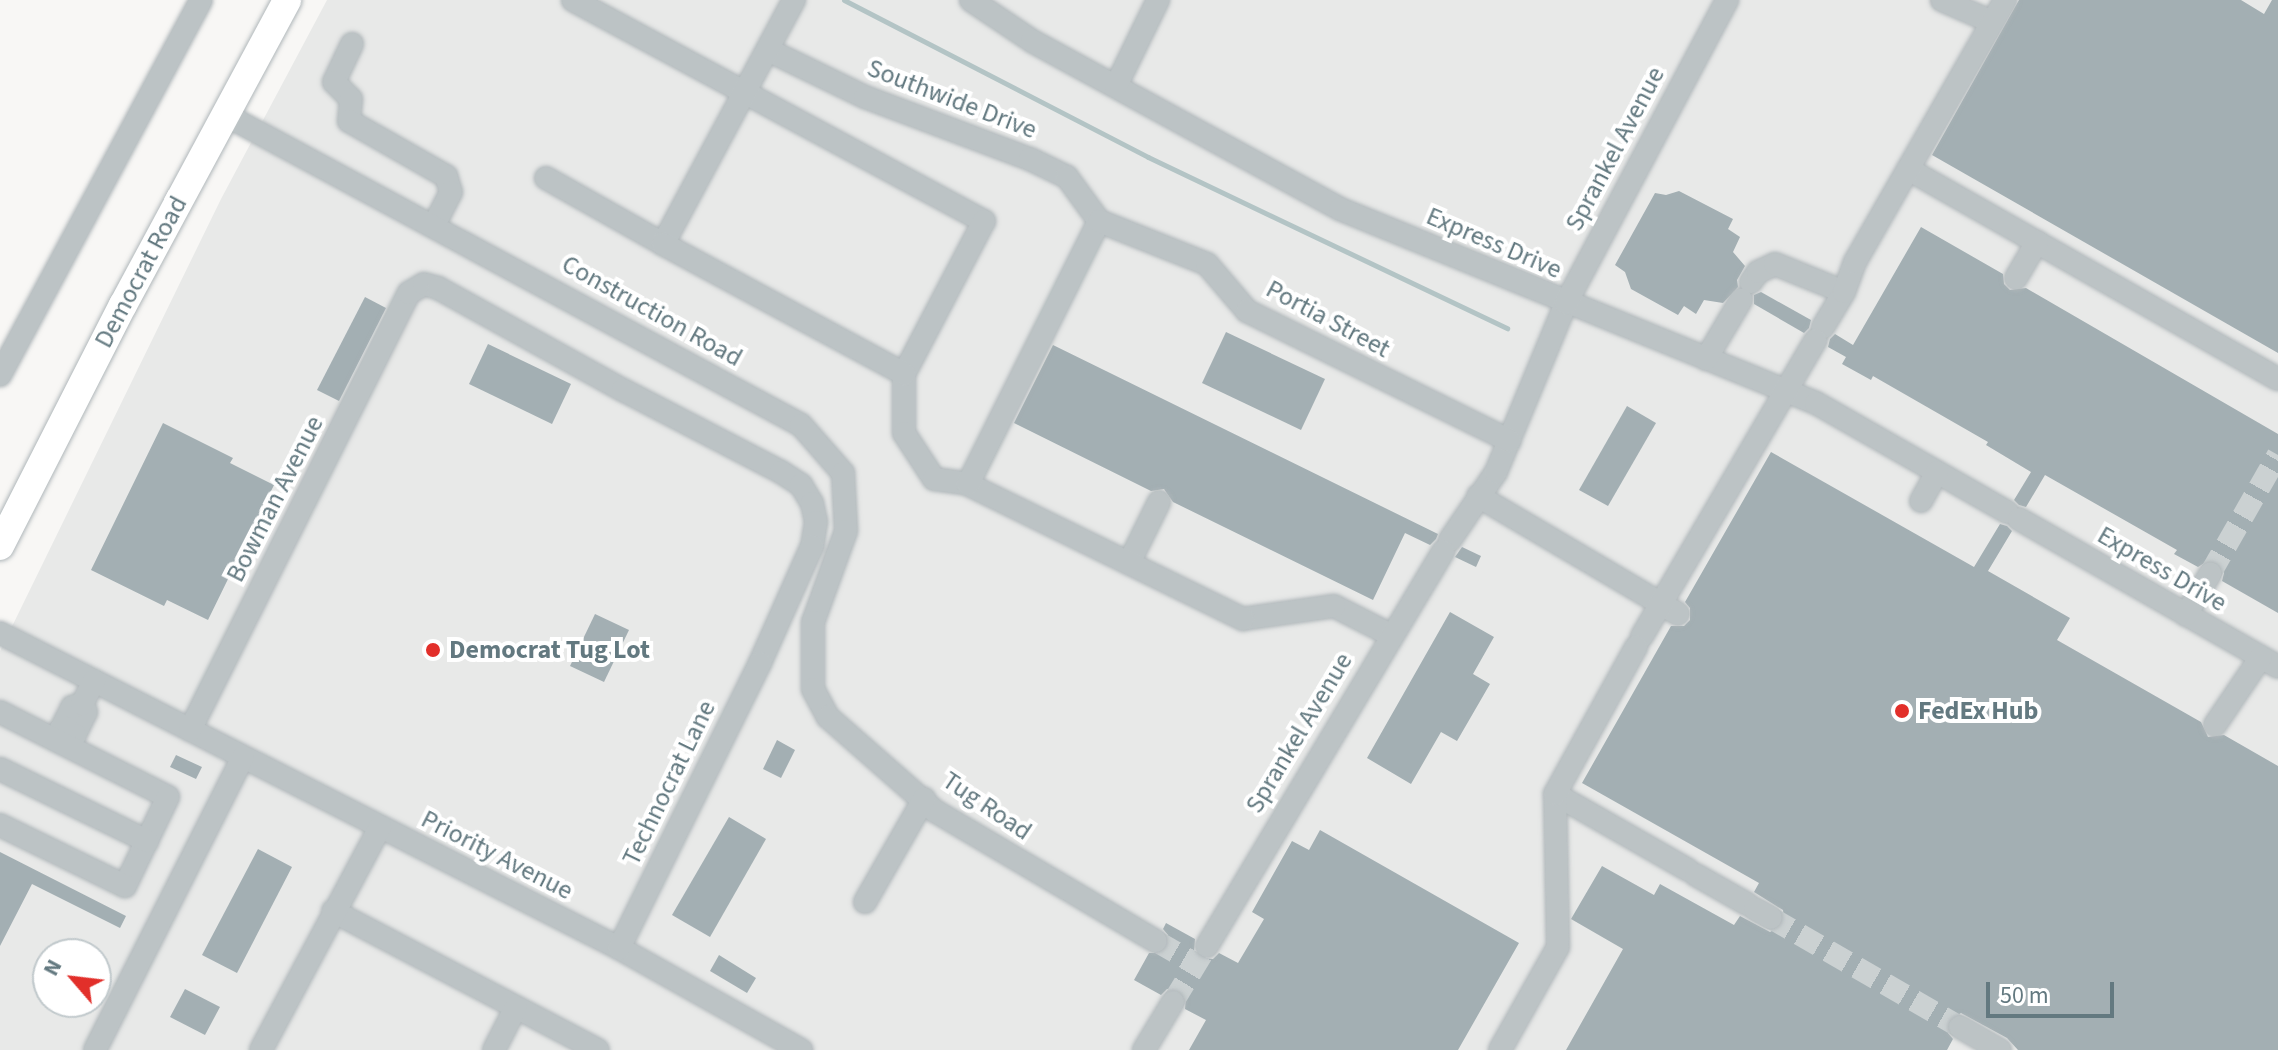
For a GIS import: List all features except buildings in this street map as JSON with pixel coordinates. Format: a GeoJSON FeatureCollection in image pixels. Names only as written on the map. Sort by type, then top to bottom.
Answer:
{"type":"FeatureCollection","features":[{"type":"Feature","properties":{"kind":"main road","name":"Democrat Road"},"geometry":{"type":"LineString","coordinates":[[0,546],[224,114],[287,0]]}},
{"type":"Feature","properties":{"kind":"street"},"geometry":{"type":"LineString","coordinates":[[0,375],[201,0]]}},
{"type":"Feature","properties":{"kind":"street"},"geometry":{"type":"LineString","coordinates":[[573,0],[984,221],[904,374],[904,433],[934,479],[968,484],[1243,619],[1334,606],[1391,635]]}},
{"type":"Feature","properties":{"kind":"street","name":"Express Drive"},"geometry":{"type":"LineString","coordinates":[[971,0],[1032,41],[1340,209],[1816,403],[2270,662]]}},
{"type":"Feature","properties":{"kind":"street"},"geometry":{"type":"LineString","coordinates":[[1116,86],[1158,0]]}},
{"type":"Feature","properties":{"kind":"street","name":"Sprankel Avenue"},"geometry":{"type":"LineString","coordinates":[[1207,946],[1391,635],[1496,472],[1566,303],[1727,0]]}},
{"type":"Feature","properties":{"kind":"street"},"geometry":{"type":"LineString","coordinates":[[1942,0],[1992,22]]}},
{"type":"Feature","properties":{"kind":"street"},"geometry":{"type":"LineString","coordinates":[[1500,1050],[1558,947],[1555,794],[1639,641],[1669,608],[1784,390],[1844,292],[1855,262],[2005,0]]}},
{"type":"Feature","properties":{"kind":"street"},"geometry":{"type":"LineString","coordinates":[[663,244],[792,3]]}},
{"type":"Feature","properties":{"kind":"street"},"geometry":{"type":"LineString","coordinates":[[352,44],[334,82],[351,99],[349,121],[446,176],[451,192],[434,225]]}},
{"type":"Feature","properties":{"kind":"street","name":"Southwide Drive"},"geometry":{"type":"LineString","coordinates":[[768,50],[865,97],[1030,159],[1067,177],[1099,221]]}},
{"type":"Feature","properties":{"kind":"street","name":"Construction Road"},"geometry":{"type":"LineString","coordinates":[[224,114],[801,425],[843,473],[846,531],[813,622],[813,689]]}},
{"type":"Feature","properties":{"kind":"street"},"geometry":{"type":"LineString","coordinates":[[1908,169],[2278,379]]}},
{"type":"Feature","properties":{"kind":"street"},"geometry":{"type":"LineString","coordinates":[[546,178],[904,374]]}},
{"type":"Feature","properties":{"kind":"street"},"geometry":{"type":"LineString","coordinates":[[968,484],[1099,221]]}},
{"type":"Feature","properties":{"kind":"street","name":"Portia Street"},"geometry":{"type":"LineString","coordinates":[[1099,221],[1207,264],[1247,311],[1510,441]]}},
{"type":"Feature","properties":{"kind":"street"},"geometry":{"type":"LineString","coordinates":[[2016,278],[2037,242]]}},
{"type":"Feature","properties":{"kind":"street"},"geometry":{"type":"LineString","coordinates":[[1706,359],[1758,272],[1775,264],[1844,292]]}},
{"type":"Feature","properties":{"kind":"street","name":"Technocrat Lane"},"geometry":{"type":"LineString","coordinates":[[409,293],[424,284],[438,288],[801,485],[812,503],[816,522],[812,546],[769,643],[619,948]]}},
{"type":"Feature","properties":{"kind":"street","name":"Bowman Avenue"},"geometry":{"type":"LineString","coordinates":[[190,730],[409,293]]}},
{"type":"Feature","properties":{"kind":"street"},"geometry":{"type":"LineString","coordinates":[[1921,501],[1937,472]]}},
{"type":"Feature","properties":{"kind":"street"},"geometry":{"type":"LineString","coordinates":[[1478,496],[1669,608]]}},
{"type":"Feature","properties":{"kind":"street"},"geometry":{"type":"LineString","coordinates":[[1129,563],[1159,502]]}},
{"type":"Feature","properties":{"kind":"street"},"geometry":{"type":"LineString","coordinates":[[2186,615],[2210,574]]}},
{"type":"Feature","properties":{"kind":"street","name":"Priority Avenue"},"geometry":{"type":"LineString","coordinates":[[0,633],[619,948],[801,1050]]}},
{"type":"Feature","properties":{"kind":"street"},"geometry":{"type":"LineString","coordinates":[[2215,725],[2270,662]]}},
{"type":"Feature","properties":{"kind":"street"},"geometry":{"type":"LineString","coordinates":[[63,740],[61,729],[72,707],[82,704],[94,681]]}},
{"type":"Feature","properties":{"kind":"street","name":"Tug Road"},"geometry":{"type":"LineString","coordinates":[[813,689],[828,717],[956,824],[1156,941]]}},
{"type":"Feature","properties":{"kind":"street"},"geometry":{"type":"LineString","coordinates":[[0,712],[63,740],[168,797],[125,886],[0,825]]}},
{"type":"Feature","properties":{"kind":"street"},"geometry":{"type":"LineString","coordinates":[[95,1050],[243,757]]}},
{"type":"Feature","properties":{"kind":"street"},"geometry":{"type":"LineString","coordinates":[[0,769],[147,841]]}},
{"type":"Feature","properties":{"kind":"street"},"geometry":{"type":"LineString","coordinates":[[1555,794],[1692,873],[1728,884],[1758,910]]}},
{"type":"Feature","properties":{"kind":"street"},"geometry":{"type":"LineString","coordinates":[[865,902],[924,799]]}},
{"type":"Feature","properties":{"kind":"street"},"geometry":{"type":"LineString","coordinates":[[261,1050],[380,827]]}},
{"type":"Feature","properties":{"kind":"street"},"geometry":{"type":"LineString","coordinates":[[333,911],[598,1050]]}},
{"type":"Feature","properties":{"kind":"street"},"geometry":{"type":"LineString","coordinates":[[1144,1050],[1173,1002]]}},
{"type":"Feature","properties":{"kind":"street"},"geometry":{"type":"LineString","coordinates":[[494,1050],[516,1007]]}},
{"type":"Feature","properties":{"kind":"street"},"geometry":{"type":"LineString","coordinates":[[1960,1027],[2000,1050]]}},
{"type":"Feature","properties":{"kind":"shaded area"},"geometry":{"type":"Polygon","coordinates":[[[327,0],[2278,0],[2278,1050],[0,1050],[0,651],[221,199],[327,0]]]}},
{"type":"Feature","properties":{"kind":"waterway"},"geometry":{"type":"LineString","coordinates":[[844,0],[1148,157],[1507,328]]}},
{"type":"Feature","properties":{"kind":"tunnel"},"geometry":{"type":"LineString","coordinates":[[2210,574],[2278,455]]}},
{"type":"Feature","properties":{"kind":"tunnel"},"geometry":{"type":"LineString","coordinates":[[1771,918],[1960,1027]]}},
{"type":"Feature","properties":{"kind":"tunnel"},"geometry":{"type":"LineString","coordinates":[[1156,941],[1196,964]]}},
{"type":"Feature","properties":{"kind":"tunnel"},"geometry":{"type":"LineString","coordinates":[[1173,1002],[1207,946]]}},
{"type":"Feature","properties":{"kind":"place","name":"Democrat Tug Lot"},"geometry":{"type":"Point","coordinates":[433,650]}},
{"type":"Feature","properties":{"kind":"place","name":"FedEx Hub"},"geometry":{"type":"Point","coordinates":[1902,711]}}]}
